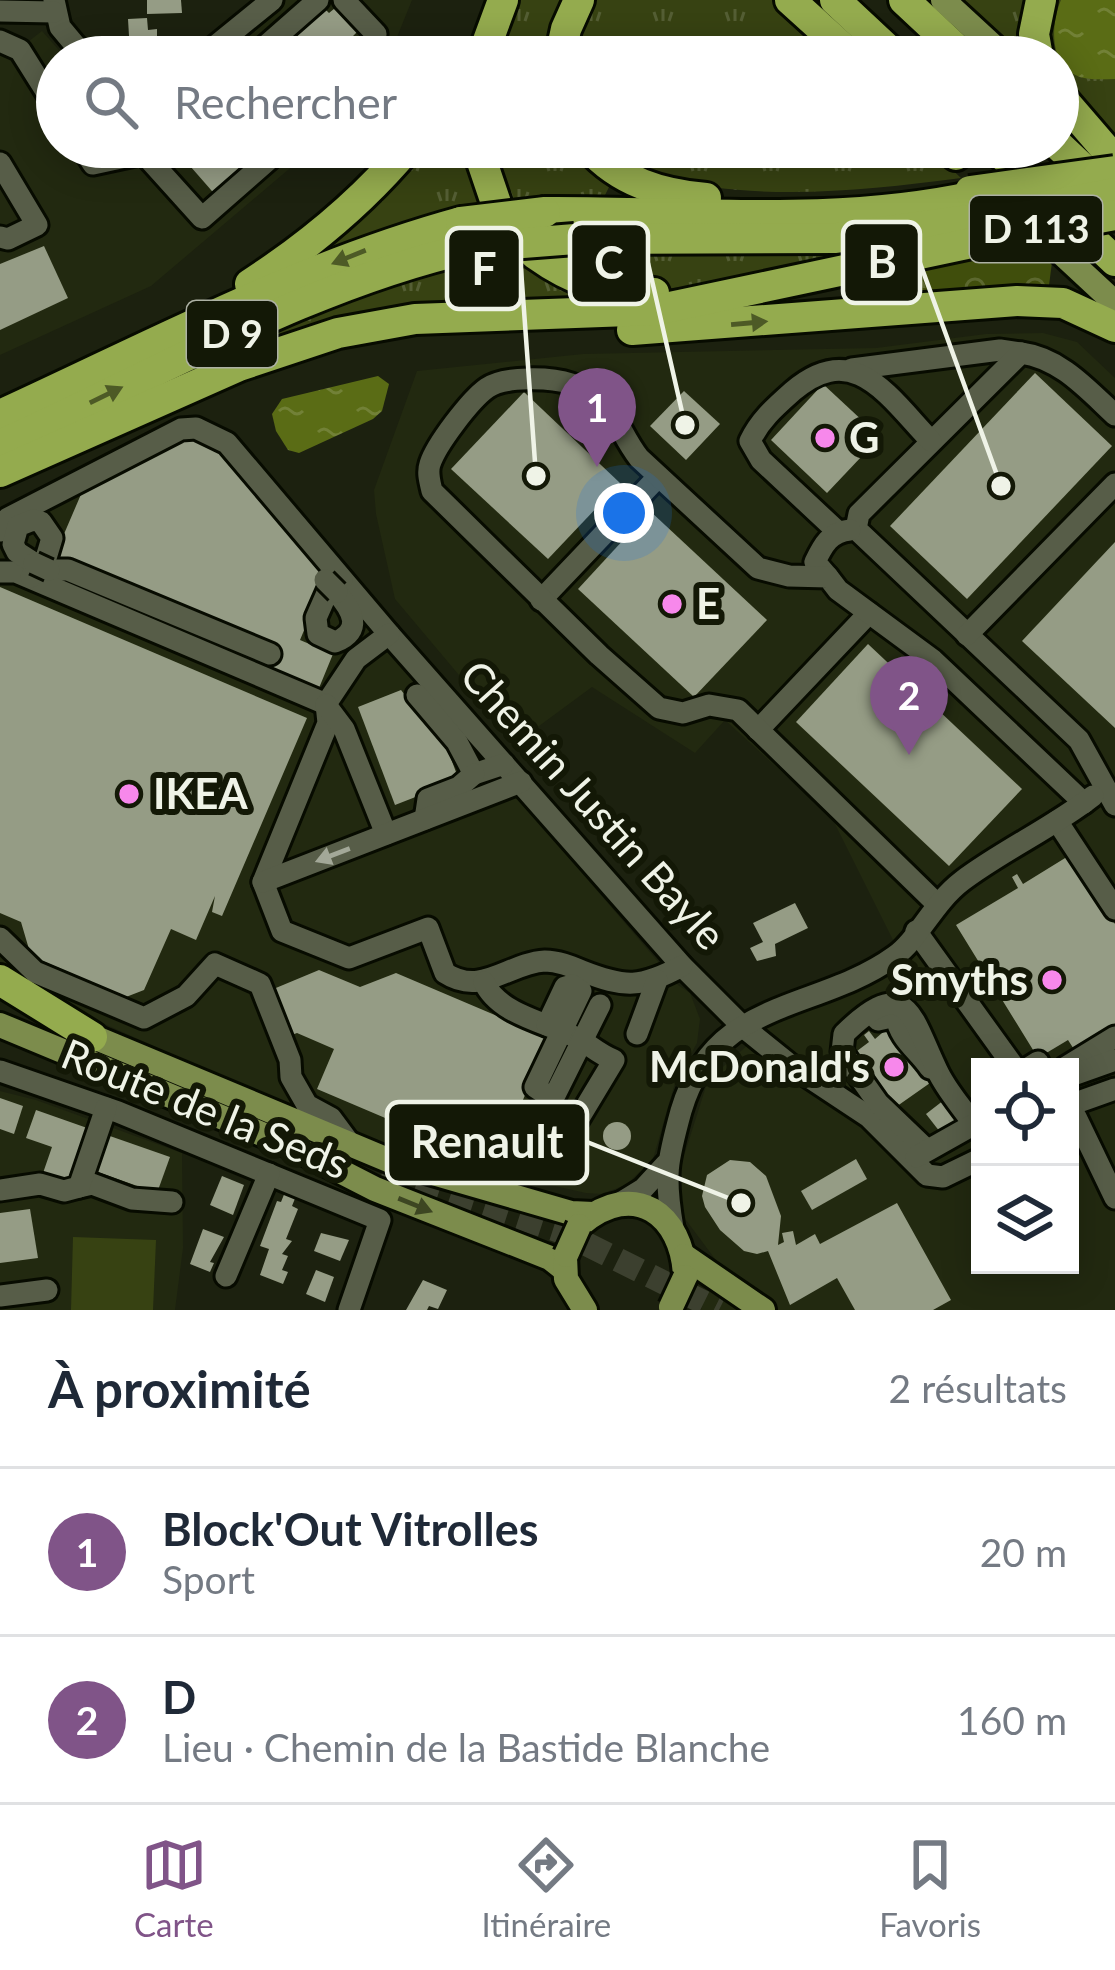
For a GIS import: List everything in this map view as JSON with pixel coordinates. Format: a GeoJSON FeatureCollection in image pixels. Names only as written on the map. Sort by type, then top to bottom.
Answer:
{"type":"FeatureCollection","features":[{"type":"Feature","properties":{"kind":"highway"},"geometry":{"type":"LineString","coordinates":[[567,36],[579,0]]}},
{"type":"Feature","properties":{"kind":"highway"},"geometry":{"type":"LineString","coordinates":[[790,0],[832,36]]}},
{"type":"Feature","properties":{"kind":"highway"},"geometry":{"type":"LineString","coordinates":[[835,0],[874,36]]}},
{"type":"Feature","properties":{"kind":"highway"},"geometry":{"type":"LineString","coordinates":[[904,0],[943,36]]}},
{"type":"Feature","properties":{"kind":"highway"},"geometry":{"type":"LineString","coordinates":[[1034,36],[1041,0]]}},
{"type":"Feature","properties":{"kind":"highway"},"geometry":{"type":"LineString","coordinates":[[487,36],[502,3]]}},
{"type":"Feature","properties":{"kind":"highway"},"geometry":{"type":"LineString","coordinates":[[1079,120],[1113,161]]}},
{"type":"Feature","properties":{"kind":"highway","name":"D 9"},"geometry":{"type":"LineString","coordinates":[[0,472],[287,347],[415,319],[656,310],[897,258],[1022,186],[1068,178],[1113,161]]}},
{"type":"Feature","properties":{"kind":"highway"},"geometry":{"type":"LineString","coordinates":[[1079,164],[1115,196]]}},
{"type":"Feature","properties":{"kind":"highway","name":"D 9"},"geometry":{"type":"LineString","coordinates":[[6,412],[273,269],[355,205],[389,168]]}},
{"type":"Feature","properties":{"kind":"highway"},"geometry":{"type":"LineString","coordinates":[[484,168],[497,206]]}},
{"type":"Feature","properties":{"kind":"highway"},"geometry":{"type":"LineString","coordinates":[[613,168],[638,183],[698,197],[989,209]]}},
{"type":"Feature","properties":{"kind":"highway"},"geometry":{"type":"LineString","coordinates":[[1016,168],[1115,261]]}},
{"type":"Feature","properties":{"kind":"highway","name":"D 9"},"geometry":{"type":"LineString","coordinates":[[0,445],[467,234],[814,239],[913,230],[989,209],[1115,196]]}},
{"type":"Feature","properties":{"kind":"highway","name":"D 9"},"geometry":{"type":"LineString","coordinates":[[6,412],[354,255],[467,234],[545,212],[799,215],[989,209],[1115,215]]}},
{"type":"Feature","properties":{"kind":"highway","name":"D 9"},"geometry":{"type":"LineString","coordinates":[[535,254],[587,285],[613,292],[653,293],[716,288],[897,258]]}},
{"type":"Feature","properties":{"kind":"highway"},"geometry":{"type":"LineString","coordinates":[[338,333],[460,327],[663,329],[1017,301],[1063,303],[1115,327]]}},
{"type":"Feature","properties":{"kind":"highway"},"geometry":{"type":"LineString","coordinates":[[0,486],[195,386]]}},
{"type":"Feature","properties":{"kind":"highway"},"geometry":{"type":"LineString","coordinates":[[0,980],[92,1036]]}},
{"type":"Feature","properties":{"kind":"main road"},"geometry":{"type":"LineString","coordinates":[[802,0],[836,36]]}},
{"type":"Feature","properties":{"kind":"main road"},"geometry":{"type":"LineString","coordinates":[[943,0],[982,36]]}},
{"type":"Feature","properties":{"kind":"main road","name":"D 113"},"geometry":{"type":"LineString","coordinates":[[1079,127],[1113,161]]}},
{"type":"Feature","properties":{"kind":"main road","name":"D 113"},"geometry":{"type":"LineString","coordinates":[[970,168],[1115,303]]}},
{"type":"Feature","properties":{"kind":"main road"},"geometry":{"type":"LineString","coordinates":[[0,998],[92,1036],[375,1189],[565,1262]]}},
{"type":"Feature","properties":{"kind":"main road"},"geometry":{"type":"LineString","coordinates":[[0,1029],[388,1160],[571,1214],[649,1208],[673,1228],[685,1266],[669,1308]]}},
{"type":"Feature","properties":{"kind":"main road"},"geometry":{"type":"LineString","coordinates":[[203,1097],[382,1173],[203,1097]]}},
{"type":"Feature","properties":{"kind":"main road"},"geometry":{"type":"LineString","coordinates":[[585,1310],[566,1280],[565,1262],[597,1215]]}},
{"type":"Feature","properties":{"kind":"main road"},"geometry":{"type":"LineString","coordinates":[[685,1266],[763,1310]]}},
{"type":"Feature","properties":{"kind":"street"},"geometry":{"type":"LineString","coordinates":[[228,36],[272,0]]}},
{"type":"Feature","properties":{"kind":"street"},"geometry":{"type":"LineString","coordinates":[[277,36],[318,0]]}},
{"type":"Feature","properties":{"kind":"street"},"geometry":{"type":"LineString","coordinates":[[344,0],[375,36]]}},
{"type":"Feature","properties":{"kind":"street"},"geometry":{"type":"LineString","coordinates":[[0,11],[54,6],[68,36]]}},
{"type":"Feature","properties":{"kind":"street"},"geometry":{"type":"LineString","coordinates":[[0,41],[20,50],[36,73]]}},
{"type":"Feature","properties":{"kind":"street"},"geometry":{"type":"LineString","coordinates":[[0,163],[38,225],[8,239],[0,237]]}},
{"type":"Feature","properties":{"kind":"street"},"geometry":{"type":"LineString","coordinates":[[160,168],[202,218],[259,168]]}},
{"type":"Feature","properties":{"kind":"street"},"geometry":{"type":"LineString","coordinates":[[673,1228],[669,1154],[690,1083],[723,1040],[742,1026],[898,955],[964,880],[1111,790],[1079,740],[967,635],[761,460],[749,441],[759,422],[820,370],[1000,350],[1038,355],[1067,371],[1115,415]]}},
{"type":"Feature","properties":{"kind":"street"},"geometry":{"type":"LineString","coordinates":[[1021,353],[847,530],[822,546],[815,562],[869,613],[932,660],[1084,803]]}},
{"type":"Feature","properties":{"kind":"street"},"geometry":{"type":"LineString","coordinates":[[852,369],[931,441]]}},
{"type":"Feature","properties":{"kind":"street"},"geometry":{"type":"LineString","coordinates":[[828,577],[789,576],[758,568],[658,477],[627,442],[617,416],[598,398],[569,383],[521,380],[488,386],[438,447],[428,469],[432,491],[658,708],[682,713],[709,705],[737,710],[936,914]]}},
{"type":"Feature","properties":{"kind":"street"},"geometry":{"type":"LineString","coordinates":[[116,468],[181,429],[196,428],[227,443],[335,584]]}},
{"type":"Feature","properties":{"kind":"street"},"geometry":{"type":"LineString","coordinates":[[0,531],[8,518],[186,440],[219,451],[335,584]]}},
{"type":"Feature","properties":{"kind":"street"},"geometry":{"type":"LineString","coordinates":[[541,600],[658,477]]}},
{"type":"Feature","properties":{"kind":"street"},"geometry":{"type":"LineString","coordinates":[[967,635],[1115,484]]}},
{"type":"Feature","properties":{"kind":"street"},"geometry":{"type":"LineString","coordinates":[[1,567],[45,570],[269,654]]}},
{"type":"Feature","properties":{"kind":"street"},"geometry":{"type":"LineString","coordinates":[[45,570],[326,704],[344,729],[386,834]]}},
{"type":"Feature","properties":{"kind":"street","name":"Chemin Justin Bayle"},"geometry":{"type":"LineString","coordinates":[[335,584],[389,634],[682,966],[742,1026],[789,1064],[908,1141]]}},
{"type":"Feature","properties":{"kind":"street"},"geometry":{"type":"LineString","coordinates":[[758,730],[869,613]]}},
{"type":"Feature","properties":{"kind":"street"},"geometry":{"type":"LineString","coordinates":[[389,634],[356,659],[326,704],[328,723],[263,882],[281,931],[349,958],[428,928],[445,973],[464,982],[484,982],[540,961],[558,962],[633,986],[682,966]]}},
{"type":"Feature","properties":{"kind":"street"},"geometry":{"type":"LineString","coordinates":[[417,695],[457,742],[474,774]]}},
{"type":"Feature","properties":{"kind":"street"},"geometry":{"type":"LineString","coordinates":[[424,819],[428,800],[459,787],[474,774],[504,764]]}},
{"type":"Feature","properties":{"kind":"street"},"geometry":{"type":"LineString","coordinates":[[263,882],[520,782]]}},
{"type":"Feature","properties":{"kind":"street"},"geometry":{"type":"LineString","coordinates":[[1057,821],[1115,909]]}},
{"type":"Feature","properties":{"kind":"street"},"geometry":{"type":"LineString","coordinates":[[916,931],[1008,1058]]}},
{"type":"Feature","properties":{"kind":"street"},"geometry":{"type":"LineString","coordinates":[[0,938],[35,972],[144,1018],[186,995],[215,964],[260,984],[299,1091],[307,1105],[331,1118],[351,1145]]}},
{"type":"Feature","properties":{"kind":"street"},"geometry":{"type":"LineString","coordinates":[[637,1034],[657,980]]}},
{"type":"Feature","properties":{"kind":"street"},"geometry":{"type":"LineString","coordinates":[[484,982],[488,993],[505,1005],[614,1060]]}},
{"type":"Feature","properties":{"kind":"street"},"geometry":{"type":"LineString","coordinates":[[564,1033],[600,1005]]}},
{"type":"Feature","properties":{"kind":"street"},"geometry":{"type":"LineString","coordinates":[[908,1141],[847,1061],[840,1043],[850,1028],[882,1006],[902,1008],[919,1022],[939,1076]]}},
{"type":"Feature","properties":{"kind":"street"},"geometry":{"type":"LineString","coordinates":[[518,1138],[548,1160],[561,1148],[614,1060],[631,1007]]}},
{"type":"Feature","properties":{"kind":"street"},"geometry":{"type":"LineString","coordinates":[[971,1116],[898,1030],[896,1016],[874,1022],[851,1046],[934,1178],[971,1164]]}},
{"type":"Feature","properties":{"kind":"street"},"geometry":{"type":"LineString","coordinates":[[1079,1059],[1115,1037]]}},
{"type":"Feature","properties":{"kind":"street"},"geometry":{"type":"LineString","coordinates":[[1079,1073],[1115,1060]]}},
{"type":"Feature","properties":{"kind":"street","name":"Route de la Seds"},"geometry":{"type":"LineString","coordinates":[[0,1072],[106,1108],[380,1220],[350,1310]]}},
{"type":"Feature","properties":{"kind":"street"},"geometry":{"type":"LineString","coordinates":[[857,1108],[864,1092],[862,1082]]}},
{"type":"Feature","properties":{"kind":"street"},"geometry":{"type":"LineString","coordinates":[[1079,1106],[1115,1089]]}},
{"type":"Feature","properties":{"kind":"street"},"geometry":{"type":"LineString","coordinates":[[79,1187],[106,1108]]}},
{"type":"Feature","properties":{"kind":"street"},"geometry":{"type":"LineString","coordinates":[[1079,1123],[1115,1198]]}},
{"type":"Feature","properties":{"kind":"street"},"geometry":{"type":"LineString","coordinates":[[908,1141],[971,1125]]}},
{"type":"Feature","properties":{"kind":"street"},"geometry":{"type":"LineString","coordinates":[[646,1138],[669,1154]]}},
{"type":"Feature","properties":{"kind":"street"},"geometry":{"type":"LineString","coordinates":[[597,1215],[643,1189],[669,1154]]}},
{"type":"Feature","properties":{"kind":"street"},"geometry":{"type":"LineString","coordinates":[[226,1276],[269,1174]]}},
{"type":"Feature","properties":{"kind":"street"},"geometry":{"type":"LineString","coordinates":[[0,1190],[40,1184],[64,1191],[92,1184],[132,1199],[172,1202]]}},
{"type":"Feature","properties":{"kind":"street"},"geometry":{"type":"LineString","coordinates":[[0,1296],[47,1290]]}},
{"type":"Feature","properties":{"kind":"shaded area"},"geometry":{"type":"Polygon","coordinates":[[[283,0],[412,0],[397,36],[243,36],[283,0]]]}},
{"type":"Feature","properties":{"kind":"shaded area"},"geometry":{"type":"Polygon","coordinates":[[[42,31],[46,36],[36,36],[36,168],[290,168],[151,286],[0,355],[0,52],[11,55],[42,31]]]}},
{"type":"Feature","properties":{"kind":"shaded area"},"geometry":{"type":"Polygon","coordinates":[[[1043,333],[1077,342],[1115,378],[1115,1310],[701,1310],[715,1259],[680,1212],[676,1181],[708,1080],[775,1021],[894,974],[904,962],[832,818],[725,720],[695,753],[592,687],[516,743],[395,599],[374,490],[417,371],[583,354],[876,348],[986,334],[1043,333]]]}},
{"type":"Feature","properties":{"kind":"shaded area"},"geometry":{"type":"Polygon","coordinates":[[[196,422],[678,985],[690,993],[700,1019],[697,1043],[675,1083],[653,1159],[626,1185],[601,1194],[586,1193],[376,1146],[29,990],[0,968],[0,518],[196,422]]]}},
{"type":"Feature","properties":{"kind":"shaded area"},"geometry":{"type":"Polygon","coordinates":[[[0,1091],[182,1153],[183,1248],[175,1310],[0,1310],[0,1091]]]}},
{"type":"Feature","properties":{"kind":"green space"},"geometry":{"type":"Polygon","coordinates":[[[515,0],[568,0],[557,36],[500,36],[515,0]]]}},
{"type":"Feature","properties":{"kind":"green space"},"geometry":{"type":"Polygon","coordinates":[[[593,0],[772,0],[811,36],[574,36],[593,0]]]}},
{"type":"Feature","properties":{"kind":"green space"},"geometry":{"type":"Polygon","coordinates":[[[962,0],[1031,0],[1025,36],[999,36],[962,0]]]}},
{"type":"Feature","properties":{"kind":"green space"},"geometry":{"type":"Polygon","coordinates":[[[1051,0],[1115,0],[1115,138],[1079,101],[1079,36],[1048,36],[1051,0]]]}},
{"type":"Feature","properties":{"kind":"green space"},"geometry":{"type":"Polygon","coordinates":[[[399,168],[473,168],[486,209],[371,233],[311,259],[399,168]]]}},
{"type":"Feature","properties":{"kind":"green space"},"geometry":{"type":"Polygon","coordinates":[[[494,168],[597,168],[611,183],[604,197],[507,206],[494,168]]]}},
{"type":"Feature","properties":{"kind":"green space"},"geometry":{"type":"Polygon","coordinates":[[[950,168],[961,178],[836,191],[773,192],[682,184],[634,169],[950,168]]]}},
{"type":"Feature","properties":{"kind":"green space"},"geometry":{"type":"Polygon","coordinates":[[[1029,241],[1052,262],[1048,293],[878,303],[872,277],[1029,241]]]}},
{"type":"Feature","properties":{"kind":"green space"},"geometry":{"type":"Polygon","coordinates":[[[550,252],[873,253],[710,285],[645,288],[608,281],[550,252]]]}},
{"type":"Feature","properties":{"kind":"green space"},"geometry":{"type":"Polygon","coordinates":[[[518,253],[582,294],[575,311],[232,356],[230,352],[305,317],[436,268],[518,253]]]}},
{"type":"Feature","properties":{"kind":"green space"},"geometry":{"type":"Polygon","coordinates":[[[73,1237],[156,1240],[153,1310],[71,1310],[73,1237]]]}},
{"type":"Feature","properties":{"kind":"water"},"geometry":{"type":"Polygon","coordinates":[[[1061,0],[1115,0],[1115,79],[1079,76],[1079,36],[1054,36],[1061,0]]]}},
{"type":"Feature","properties":{"kind":"water"},"geometry":{"type":"Polygon","coordinates":[[[378,376],[389,384],[382,411],[373,419],[299,453],[288,450],[272,414],[282,399],[378,376]]]}},
{"type":"Feature","properties":{"kind":"building"},"geometry":{"type":"Polygon","coordinates":[[[147,0],[181,0],[182,13],[147,14],[147,0]]]}},
{"type":"Feature","properties":{"kind":"building"},"geometry":{"type":"Polygon","coordinates":[[[340,4],[361,28],[353,36],[288,36],[322,6],[329,13],[340,4]]]}},
{"type":"Feature","properties":{"kind":"building"},"geometry":{"type":"Polygon","coordinates":[[[147,18],[148,30],[157,29],[157,36],[129,36],[128,19],[147,18]]]}},
{"type":"Feature","properties":{"kind":"building"},"geometry":{"type":"Polygon","coordinates":[[[192,168],[252,168],[218,198],[192,168]]]}},
{"type":"Feature","properties":{"kind":"building"},"geometry":{"type":"Polygon","coordinates":[[[44,246],[68,298],[0,330],[0,264],[44,246]]]}},
{"type":"Feature","properties":{"kind":"building"},"geometry":{"type":"Polygon","coordinates":[[[1035,373],[1112,446],[967,599],[890,526],[1035,373]]]}},
{"type":"Feature","properties":{"kind":"building","name":"G"},"geometry":{"type":"Polygon","coordinates":[[[823,384],[880,437],[827,493],[771,440],[823,384]]]}},
{"type":"Feature","properties":{"kind":"building"},"geometry":{"type":"Polygon","coordinates":[[[684,391],[720,424],[686,460],[650,426],[684,391]]]}},
{"type":"Feature","properties":{"kind":"building"},"geometry":{"type":"Polygon","coordinates":[[[524,392],[620,483],[548,559],[451,469],[524,392]]]}},
{"type":"Feature","properties":{"kind":"building"},"geometry":{"type":"Polygon","coordinates":[[[187,435],[221,447],[327,575],[300,640],[333,654],[319,688],[46,576],[85,485],[187,435]]]}},
{"type":"Feature","properties":{"kind":"building","name":"E"},"geometry":{"type":"Polygon","coordinates":[[[650,511],[767,620],[694,697],[578,589],[650,511]]]}},
{"type":"Feature","properties":{"kind":"building"},"geometry":{"type":"Polygon","coordinates":[[[1115,542],[1115,728],[1022,641],[1115,542]]]}},
{"type":"Feature","properties":{"kind":"building","name":"IKEA"},"geometry":{"type":"Polygon","coordinates":[[[0,587],[307,718],[222,916],[212,912],[215,896],[196,940],[171,929],[144,990],[126,997],[31,956],[21,922],[0,913],[0,587]]]}},
{"type":"Feature","properties":{"kind":"building"},"geometry":{"type":"Polygon","coordinates":[[[868,644],[1022,789],[949,866],[796,722],[868,644]]]}},
{"type":"Feature","properties":{"kind":"building"},"geometry":{"type":"Polygon","coordinates":[[[401,690],[447,748],[459,780],[395,805],[358,707],[401,690]]]}},
{"type":"Feature","properties":{"kind":"building","name":"Smyths"},"geometry":{"type":"Polygon","coordinates":[[[1070,855],[1115,924],[1115,1031],[1077,1054],[1068,1040],[1038,1058],[956,925],[1018,888],[1012,877],[1017,874],[1023,884],[1070,855]]]}},
{"type":"Feature","properties":{"kind":"building"},"geometry":{"type":"Polygon","coordinates":[[[795,903],[808,928],[775,944],[776,956],[757,961],[750,948],[763,942],[753,923],[795,903]]]}},
{"type":"Feature","properties":{"kind":"building"},"geometry":{"type":"Polygon","coordinates":[[[319,970],[360,987],[396,973],[549,1038],[507,1138],[513,1140],[507,1155],[501,1152],[484,1160],[317,1089],[334,1049],[297,1033],[289,1036],[271,990],[319,970]]]}},
{"type":"Feature","properties":{"kind":"building","name":"McDonald's"},"geometry":{"type":"Polygon","coordinates":[[[889,1027],[930,1083],[893,1109],[853,1054],[869,1042],[864,1035],[869,1031],[875,1039],[889,1027]]]}},
{"type":"Feature","properties":{"kind":"building"},"geometry":{"type":"Polygon","coordinates":[[[0,1098],[23,1106],[14,1134],[0,1129],[0,1098]]]}},
{"type":"Feature","properties":{"kind":"building"},"geometry":{"type":"Polygon","coordinates":[[[944,1100],[958,1118],[940,1132],[926,1114],[944,1100]]]}},
{"type":"Feature","properties":{"kind":"building"},"geometry":{"type":"Polygon","coordinates":[[[36,1110],[90,1129],[71,1183],[43,1173],[52,1147],[26,1138],[36,1110]]]}},
{"type":"Feature","properties":{"kind":"building"},"geometry":{"type":"Polygon","coordinates":[[[617,1122],[627,1126],[631,1136],[627,1146],[617,1150],[607,1146],[603,1136],[607,1126],[617,1122]]]}},
{"type":"Feature","properties":{"kind":"building"},"geometry":{"type":"Polygon","coordinates":[[[107,1135],[170,1157],[157,1193],[95,1171],[107,1135]]]}},
{"type":"Feature","properties":{"kind":"building"},"geometry":{"type":"Polygon","coordinates":[[[856,1159],[867,1179],[812,1210],[801,1191],[856,1159]]]}},
{"type":"Feature","properties":{"kind":"building"},"geometry":{"type":"Polygon","coordinates":[[[730,1160],[750,1162],[766,1176],[781,1216],[778,1245],[784,1242],[782,1233],[793,1231],[796,1245],[815,1234],[820,1244],[897,1203],[951,1300],[933,1310],[855,1310],[837,1278],[790,1305],[768,1251],[744,1251],[720,1230],[705,1207],[702,1196],[707,1175],[730,1160]]]}},
{"type":"Feature","properties":{"kind":"building"},"geometry":{"type":"Polygon","coordinates":[[[222,1176],[244,1185],[233,1215],[210,1205],[222,1176]]]}},
{"type":"Feature","properties":{"kind":"building"},"geometry":{"type":"Polygon","coordinates":[[[285,1192],[296,1196],[292,1206],[298,1209],[286,1239],[292,1241],[282,1254],[288,1256],[283,1284],[260,1275],[269,1249],[260,1246],[285,1192]]]}},
{"type":"Feature","properties":{"kind":"building"},"geometry":{"type":"Polygon","coordinates":[[[30,1209],[38,1258],[0,1263],[0,1213],[30,1209]]]}},
{"type":"Feature","properties":{"kind":"building"},"geometry":{"type":"Polygon","coordinates":[[[203,1229],[224,1237],[210,1262],[214,1263],[210,1272],[190,1264],[203,1229]]]}},
{"type":"Feature","properties":{"kind":"building"},"geometry":{"type":"Polygon","coordinates":[[[321,1233],[349,1240],[340,1261],[314,1251],[321,1233]]]}},
{"type":"Feature","properties":{"kind":"building"},"geometry":{"type":"Polygon","coordinates":[[[316,1270],[334,1277],[325,1302],[306,1294],[316,1270]]]}},
{"type":"Feature","properties":{"kind":"building"},"geometry":{"type":"Polygon","coordinates":[[[423,1280],[447,1290],[438,1309],[406,1310],[423,1280]]]}},
{"type":"Feature","properties":{"kind":"tunnel"},"geometry":{"type":"LineString","coordinates":[[382,1173],[560,1231],[719,1310]]}},
{"type":"Feature","properties":{"kind":"place","name":"C"},"geometry":{"type":"Point","coordinates":[685,425]}},
{"type":"Feature","properties":{"kind":"place","name":"G"},"geometry":{"type":"Point","coordinates":[825,438]}},
{"type":"Feature","properties":{"kind":"place","name":"Block'Out Vitrolles"},"geometry":{"type":"Point","coordinates":[597,467]}},
{"type":"Feature","properties":{"kind":"place","name":"F"},"geometry":{"type":"Point","coordinates":[536,476]}},
{"type":"Feature","properties":{"kind":"place","name":"B"},"geometry":{"type":"Point","coordinates":[1001,486]}},
{"type":"Feature","properties":{"kind":"place","name":"E"},"geometry":{"type":"Point","coordinates":[672,604]}},
{"type":"Feature","properties":{"kind":"place","name":"D"},"geometry":{"type":"Point","coordinates":[909,755]}},
{"type":"Feature","properties":{"kind":"place","name":"IKEA"},"geometry":{"type":"Point","coordinates":[129,794]}},
{"type":"Feature","properties":{"kind":"place","name":"Smyths"},"geometry":{"type":"Point","coordinates":[1052,980]}},
{"type":"Feature","properties":{"kind":"place","name":"McDonald's"},"geometry":{"type":"Point","coordinates":[894,1067]}},
{"type":"Feature","properties":{"kind":"place","name":"Renault"},"geometry":{"type":"Point","coordinates":[741,1203]}}]}
